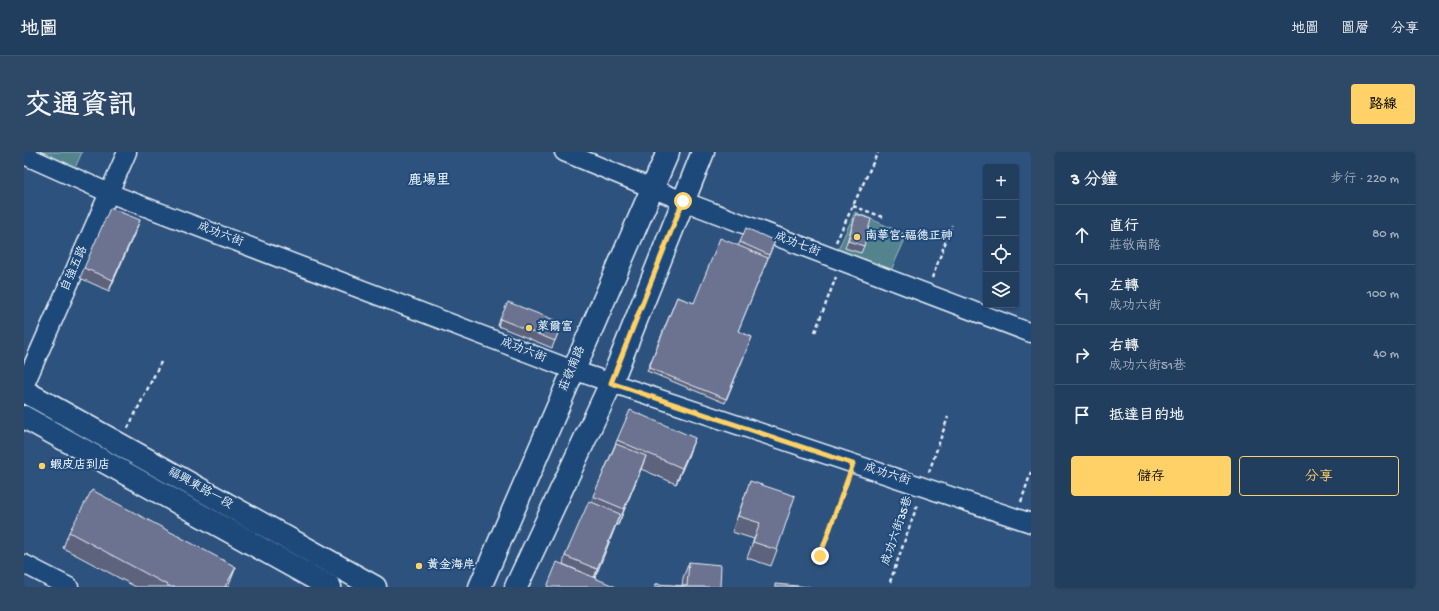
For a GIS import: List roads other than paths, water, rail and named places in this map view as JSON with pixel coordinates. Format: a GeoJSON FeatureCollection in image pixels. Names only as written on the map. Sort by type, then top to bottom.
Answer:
{"type":"FeatureCollection","features":[{"type":"Feature","properties":{"kind":"street","name":"自強五路"},"geometry":{"type":"LineString","coordinates":[[24,386],[126,152]]}},
{"type":"Feature","properties":{"kind":"street","name":"成功七街"},"geometry":{"type":"LineString","coordinates":[[564,152],[683,201],[1031,333]]}},
{"type":"Feature","properties":{"kind":"street","name":"莊敬南路"},"geometry":{"type":"LineString","coordinates":[[480,587],[668,152]]}},
{"type":"Feature","properties":{"kind":"street"},"geometry":{"type":"LineString","coordinates":[[516,587],[611,383],[703,152]]}},
{"type":"Feature","properties":{"kind":"street","name":"成功六街"},"geometry":{"type":"LineString","coordinates":[[24,155],[109,193],[573,370],[1023,520]]}},
{"type":"Feature","properties":{"kind":"street","name":"福興東路一段"},"geometry":{"type":"LineString","coordinates":[[24,391],[375,587]]}},
{"type":"Feature","properties":{"kind":"street","name":"福興東路一段"},"geometry":{"type":"LineString","coordinates":[[24,417],[330,587]]}},
{"type":"Feature","properties":{"kind":"street"},"geometry":{"type":"LineString","coordinates":[[24,564],[69,587]]}},
{"type":"Feature","properties":{"kind":"place","name":"南華宮-福德正神"},"geometry":{"type":"Point","coordinates":[857,237]}},
{"type":"Feature","properties":{"kind":"place","name":"萊爾富"},"geometry":{"type":"Point","coordinates":[529,328]}},
{"type":"Feature","properties":{"kind":"place","name":"蝦皮店到店"},"geometry":{"type":"Point","coordinates":[42,466]}},
{"type":"Feature","properties":{"kind":"place","name":"黄金海岸"},"geometry":{"type":"Point","coordinates":[419,566]}},
{"type":"Feature","properties":{"kind":"district","name":"鹿場里"},"geometry":{"type":"Point","coordinates":[429,181]}}]}
